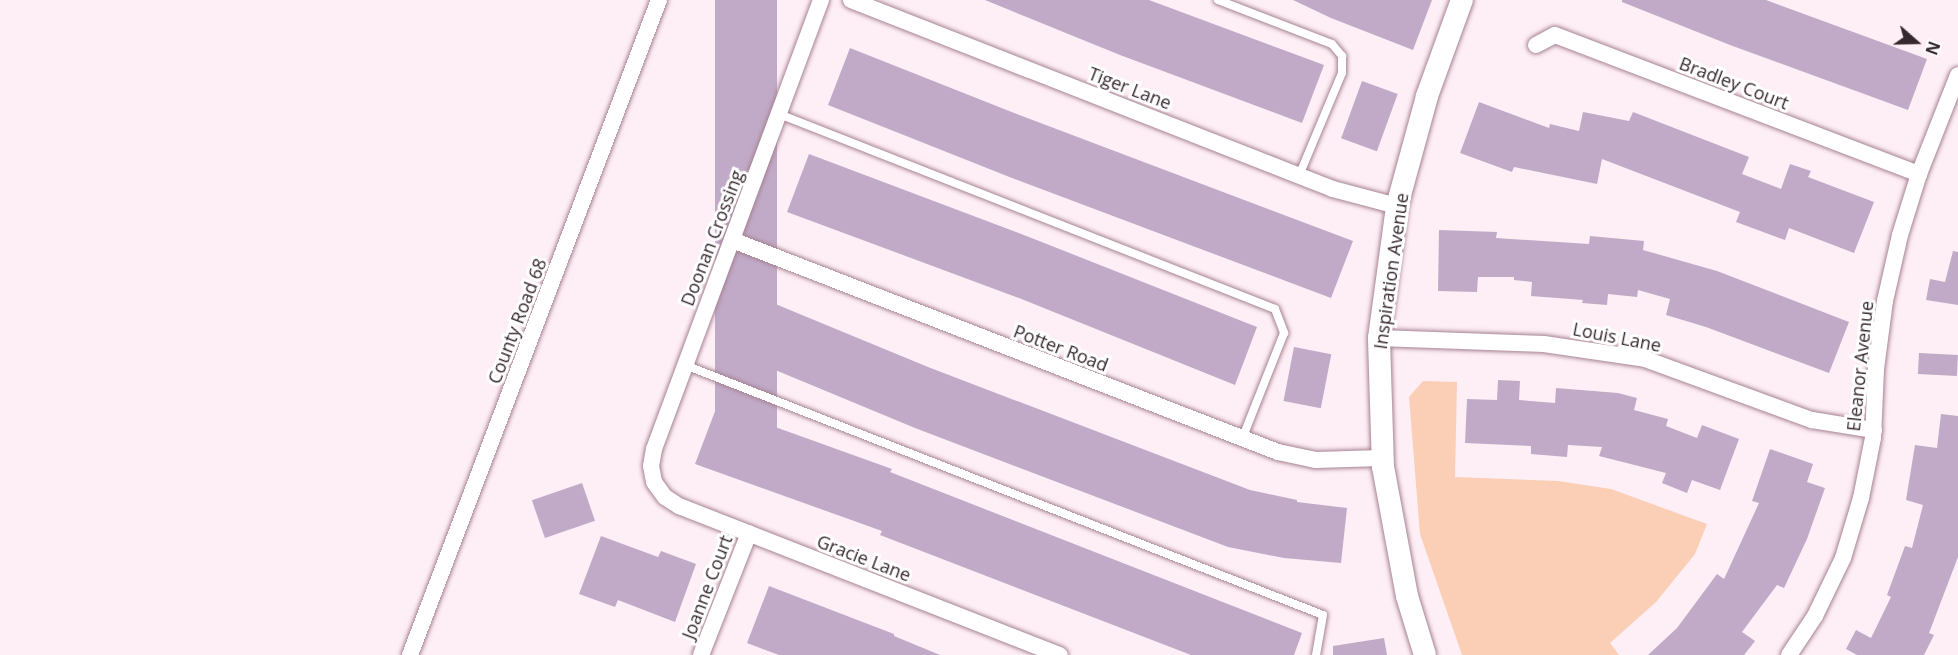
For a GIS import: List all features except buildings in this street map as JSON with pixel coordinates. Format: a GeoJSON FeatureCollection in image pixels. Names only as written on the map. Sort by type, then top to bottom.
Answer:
{"type":"FeatureCollection","features":[{"type":"Feature","properties":{"kind":"street","name":"County Road 68"},"geometry":{"type":"LineString","coordinates":[[410,655],[658,0]]}},
{"type":"Feature","properties":{"kind":"street","name":"Doonan Crossing"},"geometry":{"type":"LineString","coordinates":[[659,490],[652,474],[651,457],[821,0]]}},
{"type":"Feature","properties":{"kind":"street","name":"Tiger Lane"},"geometry":{"type":"LineString","coordinates":[[851,0],[1333,189],[1396,206]]}},
{"type":"Feature","properties":{"kind":"street","name":"Inspiration Avenue"},"geometry":{"type":"LineString","coordinates":[[1425,655],[1407,596],[1382,458],[1379,338],[1396,206],[1427,96],[1462,0]]}},
{"type":"Feature","properties":{"kind":"street","name":"Bradley Court"},"geometry":{"type":"LineString","coordinates":[[1536,45],[1555,35],[1919,174]]}},
{"type":"Feature","properties":{"kind":"street","name":"Eleanor Avenue"},"geometry":{"type":"LineString","coordinates":[[1789,655],[1815,616],[1843,558],[1861,498],[1874,430],[1876,369],[1885,301],[1900,235],[1919,174],[1958,75]]}},
{"type":"Feature","properties":{"kind":"street","name":"Potter Road"},"geometry":{"type":"LineString","coordinates":[[732,240],[1242,440],[1278,452],[1316,460],[1382,458]]}},
{"type":"Feature","properties":{"kind":"street","name":"Louis Lane"},"geometry":{"type":"LineString","coordinates":[[1379,338],[1544,344],[1645,358],[1812,420],[1874,430]]}},
{"type":"Feature","properties":{"kind":"street","name":"Gracie Lane"},"geometry":{"type":"LineString","coordinates":[[659,490],[679,506],[1060,655]]}},
{"type":"Feature","properties":{"kind":"street","name":"Joanne Court"},"geometry":{"type":"LineString","coordinates":[[701,655],[749,533]]}},
{"type":"Feature","properties":{"kind":"lane"},"geometry":{"type":"LineString","coordinates":[[1218,0],[1332,44],[1342,56],[1342,73],[1299,176]]}},
{"type":"Feature","properties":{"kind":"lane"},"geometry":{"type":"LineString","coordinates":[[779,114],[1275,309],[1284,333],[1242,440]]}},
{"type":"Feature","properties":{"kind":"lane"},"geometry":{"type":"LineString","coordinates":[[685,365],[1323,615],[1316,655]]}},
{"type":"Feature","properties":{"kind":"shaded area"},"geometry":{"type":"Polygon","coordinates":[[[1423,381],[1457,382],[1455,477],[1558,481],[1611,489],[1707,524],[1695,554],[1656,602],[1610,643],[1619,655],[1462,655],[1420,534],[1409,397],[1423,381]]]}}]}
